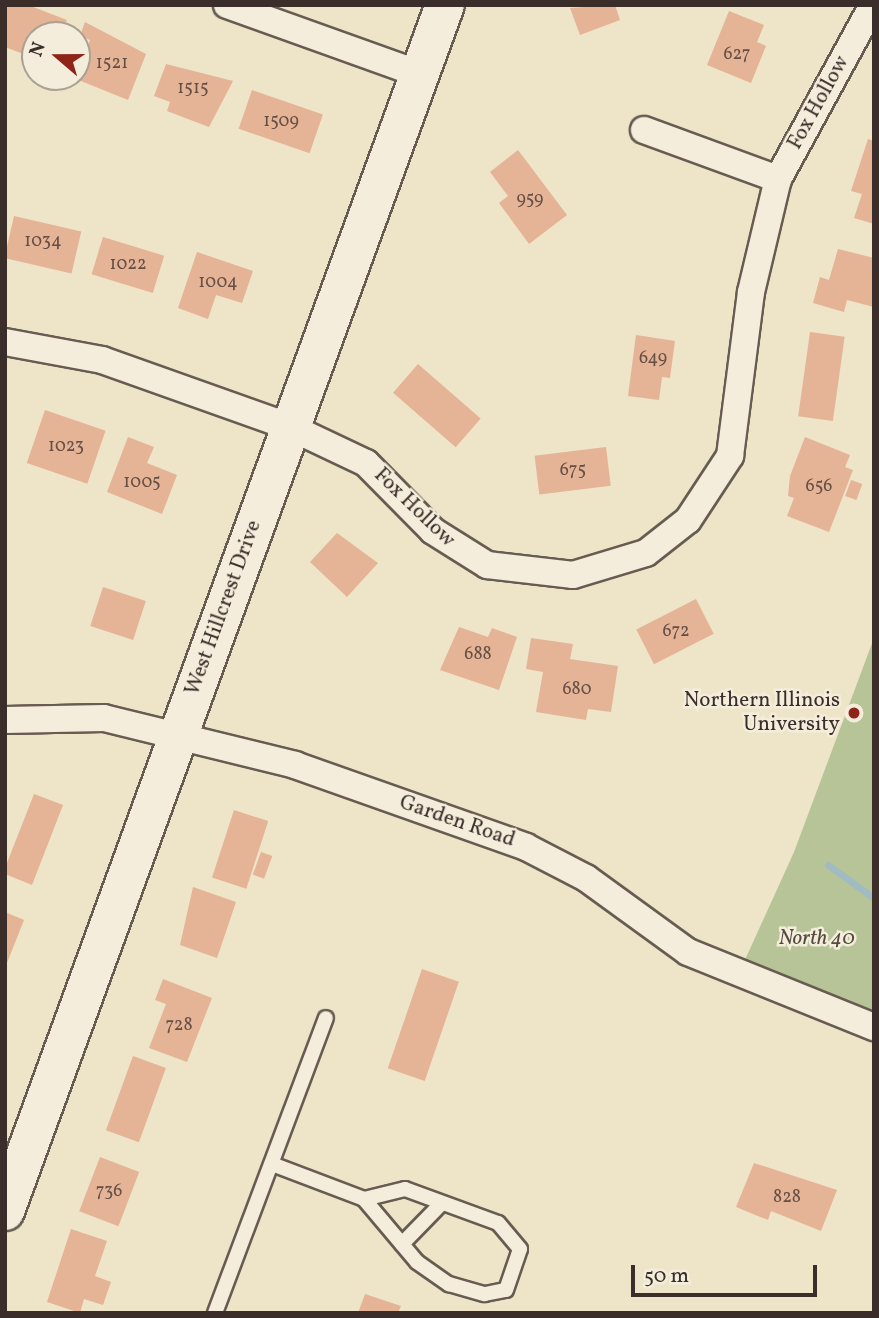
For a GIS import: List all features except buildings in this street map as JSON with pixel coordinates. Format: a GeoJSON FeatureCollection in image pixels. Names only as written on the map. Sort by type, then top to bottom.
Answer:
{"type":"FeatureCollection","features":[{"type":"Feature","properties":{"kind":"street"},"geometry":{"type":"LineString","coordinates":[[227,5],[420,74]]}},
{"type":"Feature","properties":{"kind":"street","name":"West Hillcrest Drive"},"geometry":{"type":"LineString","coordinates":[[5,1211],[445,5]]}},
{"type":"Feature","properties":{"kind":"street","name":"Fox Hollow"},"geometry":{"type":"LineString","coordinates":[[5,342],[102,360],[290,427],[366,463],[433,531],[487,565],[573,575],[646,553],[688,520],[730,456],[751,292],[778,179],[873,5]]}},
{"type":"Feature","properties":{"kind":"street"},"geometry":{"type":"LineString","coordinates":[[644,130],[778,179]]}},
{"type":"Feature","properties":{"kind":"street","name":"Garden Road"},"geometry":{"type":"LineString","coordinates":[[5,720],[104,718],[178,732],[295,765],[526,847],[597,885],[688,952],[874,1027]]}},
{"type":"Feature","properties":{"kind":"lane"},"geometry":{"type":"LineString","coordinates":[[215,1313],[326,1018]]}},
{"type":"Feature","properties":{"kind":"lane"},"geometry":{"type":"LineString","coordinates":[[271,1164],[364,1199],[402,1244],[449,1284],[485,1294],[506,1290],[520,1249],[512,1235],[498,1223],[405,1189],[364,1199]]}},
{"type":"Feature","properties":{"kind":"lane"},"geometry":{"type":"LineString","coordinates":[[402,1244],[442,1204]]}},
{"type":"Feature","properties":{"kind":"green space","name":"North 40"},"geometry":{"type":"Polygon","coordinates":[[[874,638],[874,1022],[739,973],[794,852],[874,638]]]}},
{"type":"Feature","properties":{"kind":"waterway"},"geometry":{"type":"LineString","coordinates":[[828,865],[874,898]]}},
{"type":"Feature","properties":{"kind":"place","name":"Northern Illinois University"},"geometry":{"type":"Point","coordinates":[854,713]}}]}
